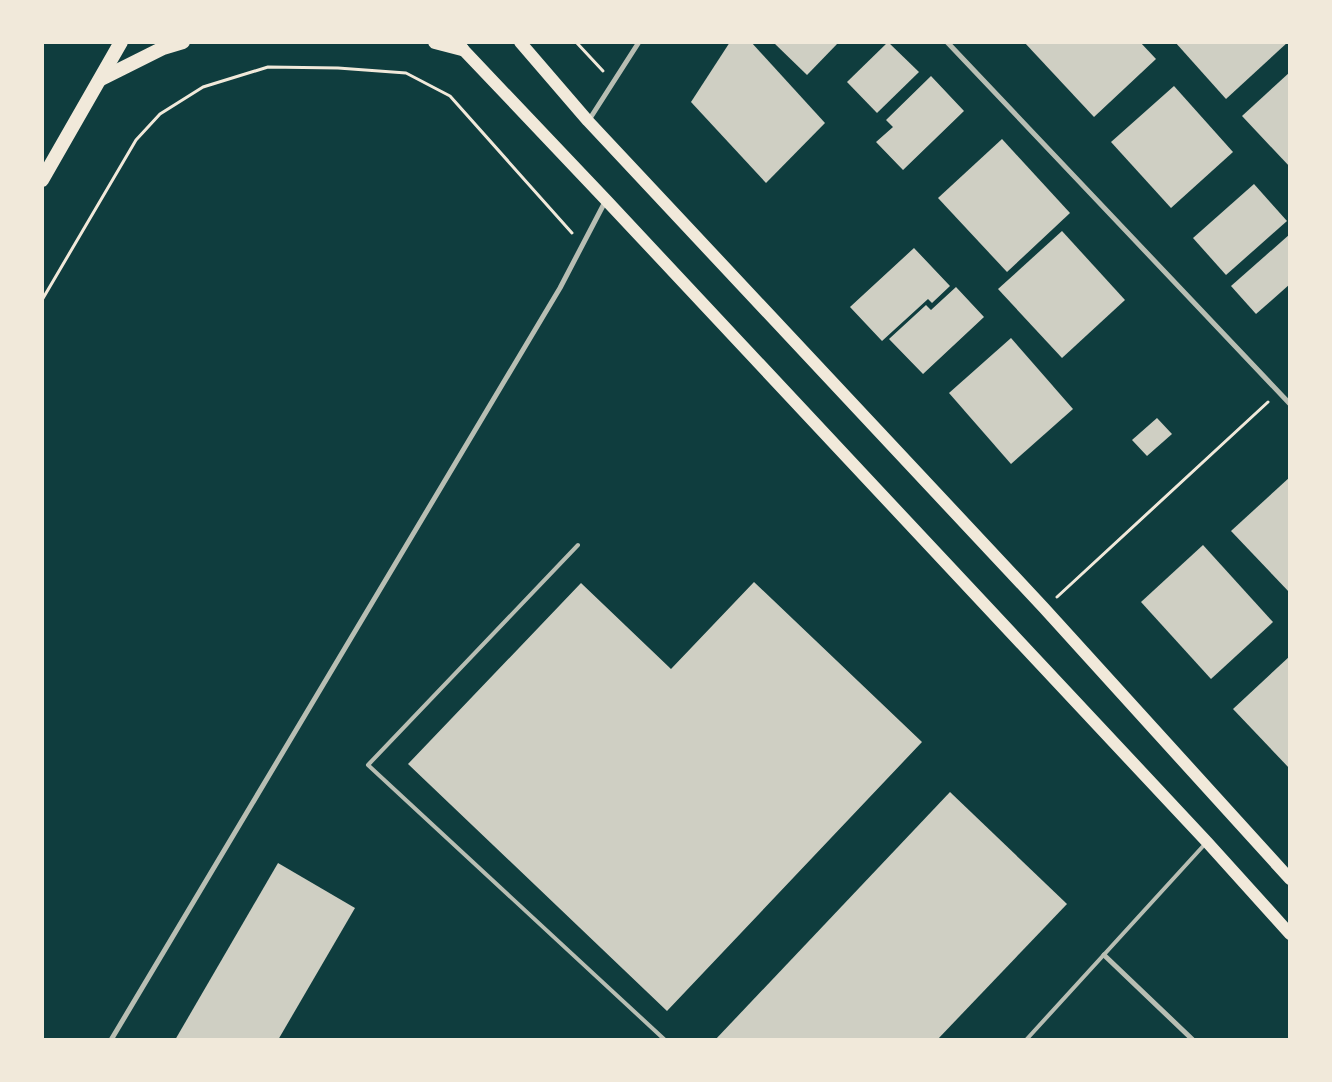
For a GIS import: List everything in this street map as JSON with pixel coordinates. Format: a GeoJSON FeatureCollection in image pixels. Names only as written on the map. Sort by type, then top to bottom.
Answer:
{"type":"FeatureCollection","features":[{"type":"Feature","properties":{"kind":"highway"},"geometry":{"type":"LineString","coordinates":[[42,180],[122,42]]}},
{"type":"Feature","properties":{"kind":"highway"},"geometry":{"type":"LineString","coordinates":[[101,79],[163,48],[183,42]]}},
{"type":"Feature","properties":{"kind":"highway"},"geometry":{"type":"LineString","coordinates":[[435,42],[459,46]]}},
{"type":"Feature","properties":{"kind":"main road"},"geometry":{"type":"LineString","coordinates":[[520,42],[588,121],[1044,608],[1290,879]]}},
{"type":"Feature","properties":{"kind":"main road"},"geometry":{"type":"LineString","coordinates":[[459,46],[606,200],[1290,934]]}},
{"type":"Feature","properties":{"kind":"street"},"geometry":{"type":"LineString","coordinates":[[588,121],[639,42]]}},
{"type":"Feature","properties":{"kind":"street"},"geometry":{"type":"LineString","coordinates":[[947,42],[1290,404]]}},
{"type":"Feature","properties":{"kind":"street"},"geometry":{"type":"LineString","coordinates":[[111,1040],[560,288],[606,200]]}},
{"type":"Feature","properties":{"kind":"street"},"geometry":{"type":"LineString","coordinates":[[1104,955],[1193,1040]]}},
{"type":"Feature","properties":{"kind":"lane"},"geometry":{"type":"LineString","coordinates":[[578,545],[368,765],[665,1040]]}},
{"type":"Feature","properties":{"kind":"lane"},"geometry":{"type":"LineString","coordinates":[[1026,1040],[1206,842]]}},
{"type":"Feature","properties":{"kind":"path"},"geometry":{"type":"LineString","coordinates":[[576,42],[613,82]]}},
{"type":"Feature","properties":{"kind":"path"},"geometry":{"type":"LineString","coordinates":[[42,300],[136,140],[160,114],[203,86],[268,67],[338,68],[406,73],[450,96],[582,245]]}},
{"type":"Feature","properties":{"kind":"path"},"geometry":{"type":"LineString","coordinates":[[1044,608],[1278,392]]}},
{"type":"Feature","properties":{"kind":"building"},"geometry":{"type":"Polygon","coordinates":[[[730,42],[751,42],[825,123],[766,183],[691,102],[730,42]]]}},
{"type":"Feature","properties":{"kind":"building"},"geometry":{"type":"Polygon","coordinates":[[[773,42],[839,42],[807,75],[773,42]]]}},
{"type":"Feature","properties":{"kind":"building"},"geometry":{"type":"Polygon","coordinates":[[[888,42],[919,72],[877,113],[847,82],[888,42]]]}},
{"type":"Feature","properties":{"kind":"building"},"geometry":{"type":"Polygon","coordinates":[[[1024,42],[1140,42],[1156,59],[1094,117],[1024,42]]]}},
{"type":"Feature","properties":{"kind":"building"},"geometry":{"type":"Polygon","coordinates":[[[1175,42],[1288,42],[1226,99],[1175,42]]]}},
{"type":"Feature","properties":{"kind":"building"},"geometry":{"type":"Polygon","coordinates":[[[1290,72],[1290,167],[1242,116],[1290,72]]]}},
{"type":"Feature","properties":{"kind":"building"},"geometry":{"type":"Polygon","coordinates":[[[931,76],[964,111],[903,170],[876,142],[893,127],[886,120],[931,76]]]}},
{"type":"Feature","properties":{"kind":"building"},"geometry":{"type":"Polygon","coordinates":[[[1174,86],[1233,152],[1171,208],[1111,142],[1174,86]]]}},
{"type":"Feature","properties":{"kind":"building"},"geometry":{"type":"Polygon","coordinates":[[[1002,139],[1070,213],[1007,272],[938,198],[1002,139]]]}},
{"type":"Feature","properties":{"kind":"building"},"geometry":{"type":"Polygon","coordinates":[[[1254,184],[1287,221],[1226,275],[1193,238],[1254,184]]]}},
{"type":"Feature","properties":{"kind":"building"},"geometry":{"type":"Polygon","coordinates":[[[1062,231],[1125,300],[1062,358],[998,289],[1062,231]]]}},
{"type":"Feature","properties":{"kind":"building"},"geometry":{"type":"Polygon","coordinates":[[[1290,234],[1290,284],[1256,314],[1231,286],[1290,234]]]}},
{"type":"Feature","properties":{"kind":"building"},"geometry":{"type":"Polygon","coordinates":[[[914,248],[950,286],[932,303],[928,299],[882,341],[850,307],[914,248]]]}},
{"type":"Feature","properties":{"kind":"building"},"geometry":{"type":"Polygon","coordinates":[[[956,287],[984,317],[923,374],[889,339],[926,305],[931,310],[956,287]]]}},
{"type":"Feature","properties":{"kind":"building"},"geometry":{"type":"Polygon","coordinates":[[[1011,338],[1073,409],[1011,464],[949,393],[1011,338]]]}},
{"type":"Feature","properties":{"kind":"building"},"geometry":{"type":"Polygon","coordinates":[[[1157,418],[1172,434],[1147,456],[1132,440],[1157,418]]]}},
{"type":"Feature","properties":{"kind":"building"},"geometry":{"type":"Polygon","coordinates":[[[1290,477],[1290,593],[1231,531],[1290,477]]]}},
{"type":"Feature","properties":{"kind":"building"},"geometry":{"type":"Polygon","coordinates":[[[1203,545],[1273,622],[1211,679],[1141,602],[1203,545]]]}},
{"type":"Feature","properties":{"kind":"building"},"geometry":{"type":"Polygon","coordinates":[[[754,582],[922,742],[667,1011],[408,764],[581,583],[671,669],[754,582]]]}},
{"type":"Feature","properties":{"kind":"building"},"geometry":{"type":"Polygon","coordinates":[[[1290,656],[1290,769],[1233,709],[1290,656]]]}},
{"type":"Feature","properties":{"kind":"building"},"geometry":{"type":"Polygon","coordinates":[[[950,792],[1067,904],[937,1040],[715,1040],[950,792]]]}},
{"type":"Feature","properties":{"kind":"building"},"geometry":{"type":"Polygon","coordinates":[[[278,863],[355,908],[278,1040],[175,1040],[278,863]]]}}]}
